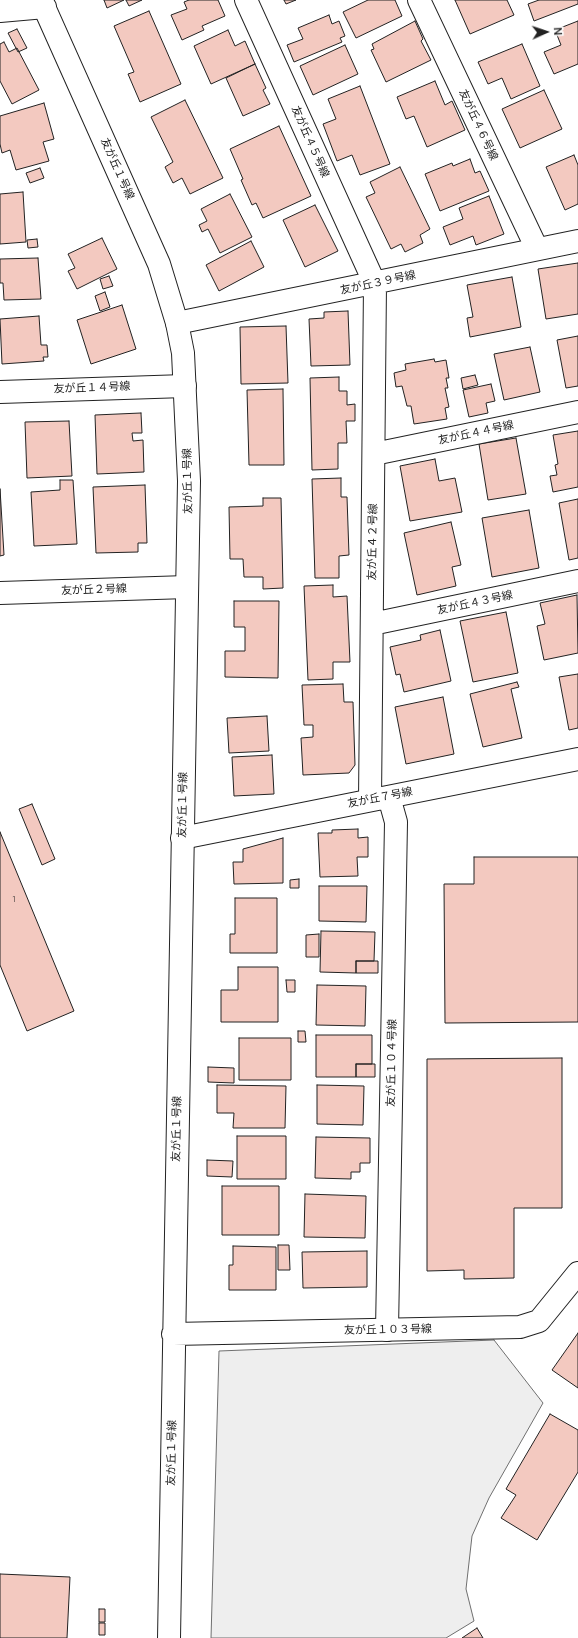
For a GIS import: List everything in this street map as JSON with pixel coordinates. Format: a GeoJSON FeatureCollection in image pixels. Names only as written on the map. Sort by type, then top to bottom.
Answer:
{"type":"FeatureCollection","features":[{"type":"Feature","properties":{"kind":"street","name":"友が丘４５号線"},"geometry":{"type":"LineString","coordinates":[[246,0],[374,284]]}},
{"type":"Feature","properties":{"kind":"street","name":"友が丘４６号線"},"geometry":{"type":"LineString","coordinates":[[418,0],[537,249]]}},
{"type":"Feature","properties":{"kind":"street"},"geometry":{"type":"LineString","coordinates":[[0,11],[43,4]]}},
{"type":"Feature","properties":{"kind":"street","name":"友が丘１号線"},"geometry":{"type":"LineString","coordinates":[[43,4],[160,264],[177,323],[183,352],[189,481],[169,1638]]}},
{"type":"Feature","properties":{"kind":"street","name":"友が丘３９号線"},"geometry":{"type":"LineString","coordinates":[[177,323],[374,284],[578,241]]}},
{"type":"Feature","properties":{"kind":"street","name":"友が丘４２号線"},"geometry":{"type":"LineString","coordinates":[[374,284],[372,624],[379,798]]}},
{"type":"Feature","properties":{"kind":"street","name":"友が丘１４号線"},"geometry":{"type":"LineString","coordinates":[[0,392],[185,386]]}},
{"type":"Feature","properties":{"kind":"street","name":"友が丘４４号線"},"geometry":{"type":"LineString","coordinates":[[374,454],[578,412]]}},
{"type":"Feature","properties":{"kind":"street","name":"友が丘４３号線"},"geometry":{"type":"LineString","coordinates":[[372,624],[578,581]]}},
{"type":"Feature","properties":{"kind":"street","name":"友が丘２号線"},"geometry":{"type":"LineString","coordinates":[[0,593],[187,587]]}},
{"type":"Feature","properties":{"kind":"street","name":"友が丘７号線"},"geometry":{"type":"LineString","coordinates":[[182,838],[578,759]]}},
{"type":"Feature","properties":{"kind":"street","name":"友が丘１０４号線"},"geometry":{"type":"LineString","coordinates":[[379,798],[396,822],[387,1330]]}},
{"type":"Feature","properties":{"kind":"street","name":"友が丘１０３号線"},"geometry":{"type":"LineString","coordinates":[[174,1334],[520,1327],[539,1321],[578,1273]]}},
{"type":"Feature","properties":{"kind":"shaded area"},"geometry":{"type":"Polygon","coordinates":[[[494,1340],[543,1403],[489,1498],[472,1536],[466,1589],[474,1621],[446,1638],[211,1638],[219,1351],[494,1340]]]}},
{"type":"Feature","properties":{"kind":"building"},"geometry":{"type":"Polygon","coordinates":[[[104,0],[124,0],[107,8],[104,0]]]}},
{"type":"Feature","properties":{"kind":"building"},"geometry":{"type":"Polygon","coordinates":[[[126,0],[142,0],[129,6],[126,0]]]}},
{"type":"Feature","properties":{"kind":"building"},"geometry":{"type":"Polygon","coordinates":[[[189,0],[218,0],[225,16],[202,26],[204,30],[182,40],[171,15],[187,9],[184,2],[189,0]]]}},
{"type":"Feature","properties":{"kind":"building"},"geometry":{"type":"Polygon","coordinates":[[[284,0],[296,0],[286,4],[284,0]]]}},
{"type":"Feature","properties":{"kind":"building"},"geometry":{"type":"Polygon","coordinates":[[[368,0],[395,0],[402,16],[356,38],[343,12],[368,0]]]}},
{"type":"Feature","properties":{"kind":"building"},"geometry":{"type":"Polygon","coordinates":[[[455,0],[507,0],[514,15],[470,34],[455,0]]]}},
{"type":"Feature","properties":{"kind":"building"},"geometry":{"type":"Polygon","coordinates":[[[539,0],[578,0],[578,4],[534,21],[528,4],[539,0]]]}},
{"type":"Feature","properties":{"kind":"building"},"geometry":{"type":"Polygon","coordinates":[[[149,11],[181,84],[140,102],[128,74],[134,72],[114,26],[149,11]]]}},
{"type":"Feature","properties":{"kind":"building"},"geometry":{"type":"Polygon","coordinates":[[[329,15],[332,24],[339,21],[345,36],[340,38],[342,42],[294,62],[287,45],[303,39],[298,28],[329,15]]]}},
{"type":"Feature","properties":{"kind":"building"},"geometry":{"type":"Polygon","coordinates":[[[415,21],[423,39],[421,41],[431,60],[386,82],[371,50],[374,49],[372,44],[415,21]]]}},
{"type":"Feature","properties":{"kind":"building"},"geometry":{"type":"Polygon","coordinates":[[[578,21],[578,64],[554,74],[544,52],[561,45],[555,30],[578,21]]]}},
{"type":"Feature","properties":{"kind":"building"},"geometry":{"type":"Polygon","coordinates":[[[17,29],[27,48],[18,52],[8,33],[17,29]]]}},
{"type":"Feature","properties":{"kind":"building"},"geometry":{"type":"Polygon","coordinates":[[[228,30],[235,46],[245,41],[255,64],[211,84],[194,46],[228,30]]]}},
{"type":"Feature","properties":{"kind":"building"},"geometry":{"type":"Polygon","coordinates":[[[4,42],[9,52],[17,48],[39,90],[12,104],[0,81],[0,44],[4,42]]]}},
{"type":"Feature","properties":{"kind":"building"},"geometry":{"type":"Polygon","coordinates":[[[522,44],[540,86],[511,99],[502,78],[488,84],[478,62],[522,44]]]}},
{"type":"Feature","properties":{"kind":"building"},"geometry":{"type":"Polygon","coordinates":[[[345,45],[358,74],[313,95],[300,66],[345,45]]]}},
{"type":"Feature","properties":{"kind":"building"},"geometry":{"type":"Polygon","coordinates":[[[255,64],[266,88],[263,90],[270,104],[243,116],[226,78],[255,64]]]}},
{"type":"Feature","properties":{"kind":"building"},"geometry":{"type":"Polygon","coordinates":[[[435,81],[445,105],[452,101],[465,130],[427,147],[414,116],[406,119],[397,97],[435,81]]]}},
{"type":"Feature","properties":{"kind":"building"},"geometry":{"type":"Polygon","coordinates":[[[360,86],[390,164],[360,175],[352,155],[337,161],[323,124],[336,119],[328,99],[360,86]]]}},
{"type":"Feature","properties":{"kind":"building"},"geometry":{"type":"Polygon","coordinates":[[[544,90],[562,129],[520,148],[502,109],[544,90]]]}},
{"type":"Feature","properties":{"kind":"building"},"geometry":{"type":"Polygon","coordinates":[[[185,100],[223,178],[190,194],[182,178],[173,183],[165,167],[173,162],[151,117],[185,100]]]}},
{"type":"Feature","properties":{"kind":"building"},"geometry":{"type":"Polygon","coordinates":[[[44,103],[54,139],[43,142],[49,161],[16,170],[10,150],[2,153],[0,144],[0,116],[44,103]]]}},
{"type":"Feature","properties":{"kind":"building"},"geometry":{"type":"Polygon","coordinates":[[[279,126],[311,196],[263,218],[256,203],[252,205],[230,149],[279,126]]]}},
{"type":"Feature","properties":{"kind":"building"},"geometry":{"type":"Polygon","coordinates":[[[574,155],[578,165],[578,204],[565,210],[546,167],[574,155]]]}},
{"type":"Feature","properties":{"kind":"building"},"geometry":{"type":"Polygon","coordinates":[[[470,159],[475,173],[480,171],[489,191],[440,211],[425,174],[452,163],[453,166],[470,159]]]}},
{"type":"Feature","properties":{"kind":"building"},"geometry":{"type":"Polygon","coordinates":[[[400,167],[430,229],[420,235],[423,243],[405,252],[401,244],[391,249],[366,197],[375,193],[370,182],[400,167]]]}},
{"type":"Feature","properties":{"kind":"building"},"geometry":{"type":"Polygon","coordinates":[[[40,168],[44,178],[30,183],[26,173],[40,168]]]}},
{"type":"Feature","properties":{"kind":"building"},"geometry":{"type":"Polygon","coordinates":[[[23,192],[26,242],[0,244],[0,194],[23,192]]]}},
{"type":"Feature","properties":{"kind":"building"},"geometry":{"type":"Polygon","coordinates":[[[230,194],[252,237],[220,253],[208,229],[202,232],[199,225],[207,221],[201,209],[230,194]]]}},
{"type":"Feature","properties":{"kind":"building"},"geometry":{"type":"Polygon","coordinates":[[[489,196],[504,234],[476,245],[473,236],[450,245],[443,227],[463,219],[459,208],[489,196]]]}},
{"type":"Feature","properties":{"kind":"building"},"geometry":{"type":"Polygon","coordinates":[[[315,205],[338,251],[305,267],[283,220],[315,205]]]}},
{"type":"Feature","properties":{"kind":"building"},"geometry":{"type":"Polygon","coordinates":[[[102,238],[117,269],[77,289],[68,271],[75,268],[68,254],[102,238]]]}},
{"type":"Feature","properties":{"kind":"building"},"geometry":{"type":"Polygon","coordinates":[[[37,239],[38,247],[28,248],[27,240],[37,239]]]}},
{"type":"Feature","properties":{"kind":"building"},"geometry":{"type":"Polygon","coordinates":[[[251,241],[264,267],[219,291],[206,265],[251,241]]]}},
{"type":"Feature","properties":{"kind":"building"},"geometry":{"type":"Polygon","coordinates":[[[38,258],[41,299],[4,300],[3,283],[0,283],[0,259],[38,258]]]}},
{"type":"Feature","properties":{"kind":"building"},"geometry":{"type":"Polygon","coordinates":[[[578,263],[578,314],[546,319],[538,269],[578,263]]]}},
{"type":"Feature","properties":{"kind":"building"},"geometry":{"type":"Polygon","coordinates":[[[109,276],[113,286],[103,289],[100,279],[109,276]]]}},
{"type":"Feature","properties":{"kind":"building"},"geometry":{"type":"Polygon","coordinates":[[[512,277],[521,327],[470,337],[467,318],[473,317],[467,285],[512,277]]]}},
{"type":"Feature","properties":{"kind":"building"},"geometry":{"type":"Polygon","coordinates":[[[105,292],[110,307],[100,311],[95,296],[105,292]]]}},
{"type":"Feature","properties":{"kind":"building"},"geometry":{"type":"Polygon","coordinates":[[[122,305],[136,349],[91,364],[77,320],[122,305]]]}},
{"type":"Feature","properties":{"kind":"building"},"geometry":{"type":"Polygon","coordinates":[[[348,311],[350,365],[311,366],[309,319],[324,318],[324,312],[348,311]]]}},
{"type":"Feature","properties":{"kind":"building"},"geometry":{"type":"Polygon","coordinates":[[[39,316],[41,345],[47,345],[48,357],[43,357],[44,361],[2,364],[0,319],[39,316]]]}},
{"type":"Feature","properties":{"kind":"building"},"geometry":{"type":"Polygon","coordinates":[[[286,326],[288,383],[241,384],[240,327],[286,326]]]}},
{"type":"Feature","properties":{"kind":"building"},"geometry":{"type":"Polygon","coordinates":[[[578,336],[578,386],[566,388],[557,340],[578,336]]]}},
{"type":"Feature","properties":{"kind":"building"},"geometry":{"type":"Polygon","coordinates":[[[530,347],[540,392],[504,400],[494,354],[530,347]]]}},
{"type":"Feature","properties":{"kind":"building"},"geometry":{"type":"Polygon","coordinates":[[[434,359],[435,362],[446,360],[449,378],[446,378],[448,388],[445,388],[449,407],[445,408],[447,419],[414,424],[411,406],[407,406],[402,386],[396,387],[394,373],[406,370],[405,364],[434,359]]]}},
{"type":"Feature","properties":{"kind":"building"},"geometry":{"type":"Polygon","coordinates":[[[475,375],[478,385],[463,389],[461,378],[475,375]]]}},
{"type":"Feature","properties":{"kind":"building"},"geometry":{"type":"Polygon","coordinates":[[[339,377],[339,391],[347,391],[347,405],[355,404],[355,421],[346,421],[347,443],[338,443],[338,469],[312,470],[310,378],[339,377]]]}},
{"type":"Feature","properties":{"kind":"building"},"geometry":{"type":"Polygon","coordinates":[[[491,384],[495,401],[486,403],[488,413],[469,417],[463,390],[491,384]]]}},
{"type":"Feature","properties":{"kind":"building"},"geometry":{"type":"Polygon","coordinates":[[[283,389],[284,465],[249,465],[247,390],[283,389]]]}},
{"type":"Feature","properties":{"kind":"building"},"geometry":{"type":"Polygon","coordinates":[[[141,413],[142,433],[132,433],[133,441],[143,440],[144,472],[97,474],[95,415],[141,413]]]}},
{"type":"Feature","properties":{"kind":"building"},"geometry":{"type":"Polygon","coordinates":[[[69,421],[72,476],[27,478],[25,422],[69,421]]]}},
{"type":"Feature","properties":{"kind":"building"},"geometry":{"type":"Polygon","coordinates":[[[578,431],[578,487],[553,492],[550,476],[557,475],[555,465],[558,464],[553,435],[578,431]]]}},
{"type":"Feature","properties":{"kind":"building"},"geometry":{"type":"Polygon","coordinates":[[[516,438],[526,494],[488,500],[479,444],[516,438]]]}},
{"type":"Feature","properties":{"kind":"building"},"geometry":{"type":"Polygon","coordinates":[[[435,459],[439,481],[455,478],[462,512],[410,521],[400,466],[435,459]]]}},
{"type":"Feature","properties":{"kind":"building"},"geometry":{"type":"Polygon","coordinates":[[[341,478],[341,497],[347,497],[349,555],[339,556],[339,578],[315,578],[312,479],[341,478]]]}},
{"type":"Feature","properties":{"kind":"building"},"geometry":{"type":"Polygon","coordinates":[[[60,480],[73,480],[77,544],[34,546],[31,492],[60,490],[60,480]]]}},
{"type":"Feature","properties":{"kind":"building"},"geometry":{"type":"Polygon","coordinates":[[[145,485],[147,543],[138,543],[138,552],[96,553],[93,487],[145,485]]]}},
{"type":"Feature","properties":{"kind":"building"},"geometry":{"type":"Polygon","coordinates":[[[0,489],[4,555],[0,556],[0,489]]]}},
{"type":"Feature","properties":{"kind":"building"},"geometry":{"type":"Polygon","coordinates":[[[263,498],[281,498],[283,588],[263,589],[263,577],[244,577],[243,559],[230,559],[229,507],[263,506],[263,498]]]}},
{"type":"Feature","properties":{"kind":"building"},"geometry":{"type":"Polygon","coordinates":[[[578,499],[578,558],[569,560],[559,503],[578,499]]]}},
{"type":"Feature","properties":{"kind":"building"},"geometry":{"type":"Polygon","coordinates":[[[529,510],[539,568],[492,577],[482,518],[529,510]]]}},
{"type":"Feature","properties":{"kind":"building"},"geometry":{"type":"Polygon","coordinates":[[[451,522],[461,565],[452,567],[456,586],[417,595],[404,533],[451,522]]]}},
{"type":"Feature","properties":{"kind":"building"},"geometry":{"type":"Polygon","coordinates":[[[333,585],[333,597],[347,596],[350,662],[333,662],[333,679],[308,680],[304,586],[333,585]]]}},
{"type":"Feature","properties":{"kind":"building"},"geometry":{"type":"Polygon","coordinates":[[[577,595],[578,653],[544,660],[537,626],[545,624],[540,603],[577,595]]]}},
{"type":"Feature","properties":{"kind":"building"},"geometry":{"type":"Polygon","coordinates":[[[234,601],[279,601],[278,678],[225,677],[225,651],[245,651],[245,627],[234,627],[234,601]]]}},
{"type":"Feature","properties":{"kind":"building"},"geometry":{"type":"Polygon","coordinates":[[[506,612],[518,673],[473,682],[460,621],[506,612]]]}},
{"type":"Feature","properties":{"kind":"building"},"geometry":{"type":"Polygon","coordinates":[[[440,630],[451,681],[404,692],[400,674],[396,675],[390,647],[421,640],[420,635],[440,630]]]}},
{"type":"Feature","properties":{"kind":"building"},"geometry":{"type":"Polygon","coordinates":[[[578,674],[578,728],[569,730],[559,677],[578,674]]]}},
{"type":"Feature","properties":{"kind":"building"},"geometry":{"type":"Polygon","coordinates":[[[517,682],[519,687],[511,689],[522,738],[483,747],[470,694],[517,682]]]}},
{"type":"Feature","properties":{"kind":"building"},"geometry":{"type":"Polygon","coordinates":[[[343,684],[344,702],[353,702],[355,765],[349,773],[303,775],[301,738],[313,737],[313,725],[304,725],[302,685],[343,684]]]}},
{"type":"Feature","properties":{"kind":"building"},"geometry":{"type":"Polygon","coordinates":[[[443,697],[454,754],[406,764],[395,707],[443,697]]]}},
{"type":"Feature","properties":{"kind":"building"},"geometry":{"type":"Polygon","coordinates":[[[267,716],[269,751],[229,753],[227,718],[267,716]]]}},
{"type":"Feature","properties":{"kind":"building"},"geometry":{"type":"Polygon","coordinates":[[[272,755],[274,794],[234,796],[232,757],[272,755]]]}},
{"type":"Feature","properties":{"kind":"building"},"geometry":{"type":"Polygon","coordinates":[[[32,804],[55,859],[42,865],[19,809],[32,804]]]}},
{"type":"Feature","properties":{"kind":"building"},"geometry":{"type":"Polygon","coordinates":[[[358,829],[358,838],[368,837],[368,857],[357,857],[358,876],[320,877],[318,833],[332,833],[332,830],[358,829]]]}},
{"type":"Feature","properties":{"kind":"building"},"geometry":{"type":"Polygon","coordinates":[[[0,832],[74,1011],[27,1031],[0,965],[0,832]]]}},
{"type":"Feature","properties":{"kind":"building"},"geometry":{"type":"Polygon","coordinates":[[[283,838],[283,883],[234,884],[233,862],[243,862],[243,849],[283,838]]]}},
{"type":"Feature","properties":{"kind":"building"},"geometry":{"type":"Polygon","coordinates":[[[474,857],[578,857],[578,1022],[445,1023],[444,884],[474,884],[474,857]]]}},
{"type":"Feature","properties":{"kind":"building"},"geometry":{"type":"Polygon","coordinates":[[[299,879],[299,888],[290,888],[290,880],[299,879]]]}},
{"type":"Feature","properties":{"kind":"building"},"geometry":{"type":"Polygon","coordinates":[[[319,886],[367,886],[366,922],[319,921],[319,886]]]}},
{"type":"Feature","properties":{"kind":"building"},"geometry":{"type":"Polygon","coordinates":[[[235,898],[277,898],[277,953],[230,953],[230,934],[235,934],[235,898]]]}},
{"type":"Feature","properties":{"kind":"building"},"geometry":{"type":"Polygon","coordinates":[[[321,931],[375,932],[374,961],[356,961],[356,973],[320,972],[321,931]]]}},
{"type":"Feature","properties":{"kind":"building"},"geometry":{"type":"Polygon","coordinates":[[[319,934],[319,957],[306,957],[306,935],[319,934]]]}},
{"type":"Feature","properties":{"kind":"building"},"geometry":{"type":"Polygon","coordinates":[[[356,961],[378,961],[378,973],[356,973],[356,961]]]}},
{"type":"Feature","properties":{"kind":"building"},"geometry":{"type":"Polygon","coordinates":[[[238,967],[278,967],[278,1022],[221,1022],[221,990],[238,990],[238,967]]]}},
{"type":"Feature","properties":{"kind":"building"},"geometry":{"type":"Polygon","coordinates":[[[286,980],[295,980],[295,992],[287,992],[286,980]]]}},
{"type":"Feature","properties":{"kind":"building"},"geometry":{"type":"Polygon","coordinates":[[[317,985],[366,986],[365,1026],[316,1025],[317,985]]]}},
{"type":"Feature","properties":{"kind":"building"},"geometry":{"type":"Polygon","coordinates":[[[298,1031],[305,1031],[306,1042],[298,1042],[298,1031]]]}},
{"type":"Feature","properties":{"kind":"building"},"geometry":{"type":"Polygon","coordinates":[[[316,1035],[372,1035],[372,1064],[356,1064],[356,1077],[316,1077],[316,1035]]]}},
{"type":"Feature","properties":{"kind":"building"},"geometry":{"type":"Polygon","coordinates":[[[239,1038],[291,1038],[291,1080],[239,1080],[239,1038]]]}},
{"type":"Feature","properties":{"kind":"building"},"geometry":{"type":"Polygon","coordinates":[[[562,1058],[562,1208],[514,1208],[514,1278],[464,1279],[464,1270],[427,1271],[427,1059],[562,1058]]]}},
{"type":"Feature","properties":{"kind":"building"},"geometry":{"type":"Polygon","coordinates":[[[356,1064],[375,1064],[375,1077],[356,1077],[356,1064]]]}},
{"type":"Feature","properties":{"kind":"building"},"geometry":{"type":"Polygon","coordinates":[[[208,1067],[234,1068],[234,1083],[208,1082],[208,1067]]]}},
{"type":"Feature","properties":{"kind":"building"},"geometry":{"type":"Polygon","coordinates":[[[217,1085],[286,1086],[285,1128],[233,1128],[234,1113],[217,1113],[217,1085]]]}},
{"type":"Feature","properties":{"kind":"building"},"geometry":{"type":"Polygon","coordinates":[[[317,1085],[364,1086],[363,1125],[317,1124],[317,1085]]]}},
{"type":"Feature","properties":{"kind":"building"},"geometry":{"type":"Polygon","coordinates":[[[237,1136],[286,1136],[286,1179],[237,1179],[237,1136]]]}},
{"type":"Feature","properties":{"kind":"building"},"geometry":{"type":"Polygon","coordinates":[[[316,1137],[370,1138],[370,1163],[360,1163],[360,1172],[351,1172],[351,1179],[315,1178],[316,1137]]]}},
{"type":"Feature","properties":{"kind":"building"},"geometry":{"type":"Polygon","coordinates":[[[207,1160],[233,1161],[232,1177],[207,1176],[207,1160]]]}},
{"type":"Feature","properties":{"kind":"building"},"geometry":{"type":"Polygon","coordinates":[[[222,1186],[279,1186],[279,1235],[222,1235],[222,1186]]]}},
{"type":"Feature","properties":{"kind":"building"},"geometry":{"type":"Polygon","coordinates":[[[305,1194],[366,1196],[365,1238],[304,1237],[305,1194]]]}},
{"type":"Feature","properties":{"kind":"building"},"geometry":{"type":"Polygon","coordinates":[[[278,1245],[289,1245],[290,1270],[278,1270],[278,1245]]]}},
{"type":"Feature","properties":{"kind":"building"},"geometry":{"type":"Polygon","coordinates":[[[233,1246],[276,1247],[276,1290],[229,1290],[229,1265],[233,1265],[233,1246]]]}},
{"type":"Feature","properties":{"kind":"building"},"geometry":{"type":"Polygon","coordinates":[[[367,1251],[367,1287],[303,1288],[302,1252],[367,1251]]]}},
{"type":"Feature","properties":{"kind":"building"},"geometry":{"type":"Polygon","coordinates":[[[578,1333],[578,1388],[552,1370],[578,1333]]]}},
{"type":"Feature","properties":{"kind":"building"},"geometry":{"type":"Polygon","coordinates":[[[550,1414],[578,1430],[578,1472],[537,1540],[501,1518],[516,1495],[506,1489],[550,1414]]]}},
{"type":"Feature","properties":{"kind":"building"},"geometry":{"type":"Polygon","coordinates":[[[0,1574],[70,1577],[67,1638],[0,1638],[0,1574]]]}},
{"type":"Feature","properties":{"kind":"building"},"geometry":{"type":"Polygon","coordinates":[[[99,1609],[105,1609],[105,1622],[99,1622],[99,1609]]]}},
{"type":"Feature","properties":{"kind":"building"},"geometry":{"type":"Polygon","coordinates":[[[99,1623],[105,1623],[105,1635],[99,1635],[99,1623]]]}},
{"type":"Feature","properties":{"kind":"building"},"geometry":{"type":"Polygon","coordinates":[[[477,1628],[483,1638],[462,1638],[477,1628]]]}}]}
